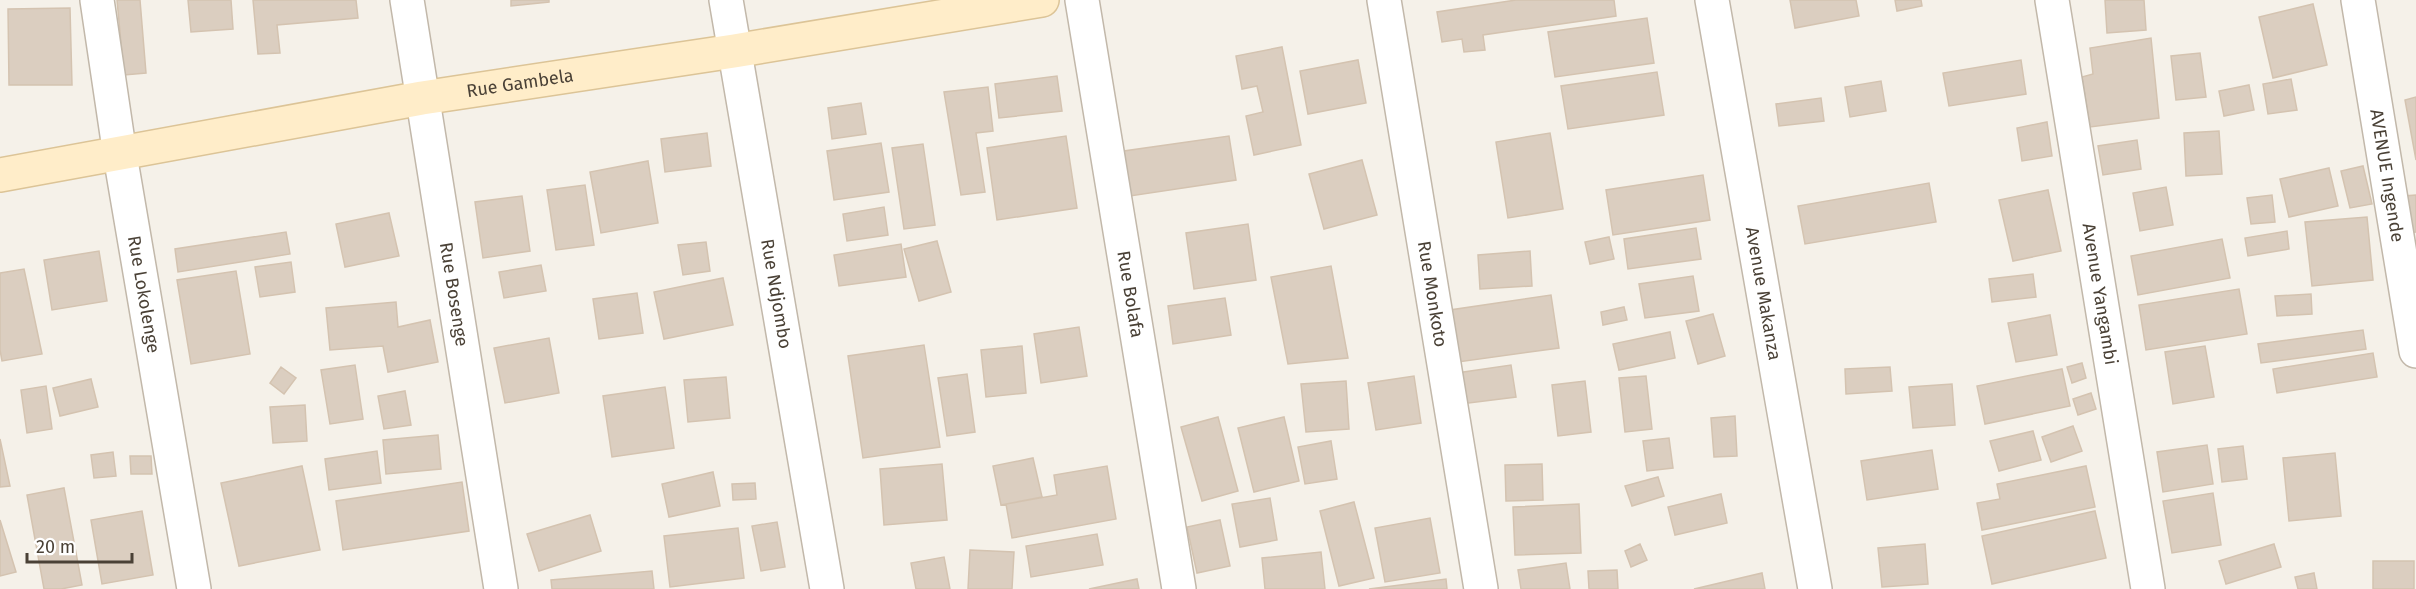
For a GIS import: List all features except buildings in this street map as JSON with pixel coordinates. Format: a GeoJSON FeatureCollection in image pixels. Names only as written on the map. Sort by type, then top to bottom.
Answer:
{"type":"FeatureCollection","features":[{"type":"Feature","properties":{"kind":"street","name":"Rue Lokolenge"},"geometry":{"type":"LineString","coordinates":[[97,0],[120,155],[194,589]]}},
{"type":"Feature","properties":{"kind":"street","name":"Rue Bosenge"},"geometry":{"type":"LineString","coordinates":[[407,0],[501,589]]}},
{"type":"Feature","properties":{"kind":"street","name":"Rue Ndjombo"},"geometry":{"type":"LineString","coordinates":[[726,0],[827,589]]}},
{"type":"Feature","properties":{"kind":"street","name":"Rue Gambela"},"geometry":{"type":"LineString","coordinates":[[0,175],[120,155],[422,98],[734,51],[1042,0]]}},
{"type":"Feature","properties":{"kind":"street","name":"Rue Bolafa"},"geometry":{"type":"LineString","coordinates":[[1082,0],[1179,589]]}},
{"type":"Feature","properties":{"kind":"street","name":"Rue Monkoto"},"geometry":{"type":"LineString","coordinates":[[1384,0],[1481,589]]}},
{"type":"Feature","properties":{"kind":"street","name":"Avenue Makanza"},"geometry":{"type":"LineString","coordinates":[[1712,0],[1815,589]]}},
{"type":"Feature","properties":{"kind":"street","name":"Avenue Yangambi"},"geometry":{"type":"LineString","coordinates":[[2052,0],[2148,589]]}},
{"type":"Feature","properties":{"kind":"street","name":"AVENUE Ingende"},"geometry":{"type":"LineString","coordinates":[[2358,0],[2416,351]]}}]}
